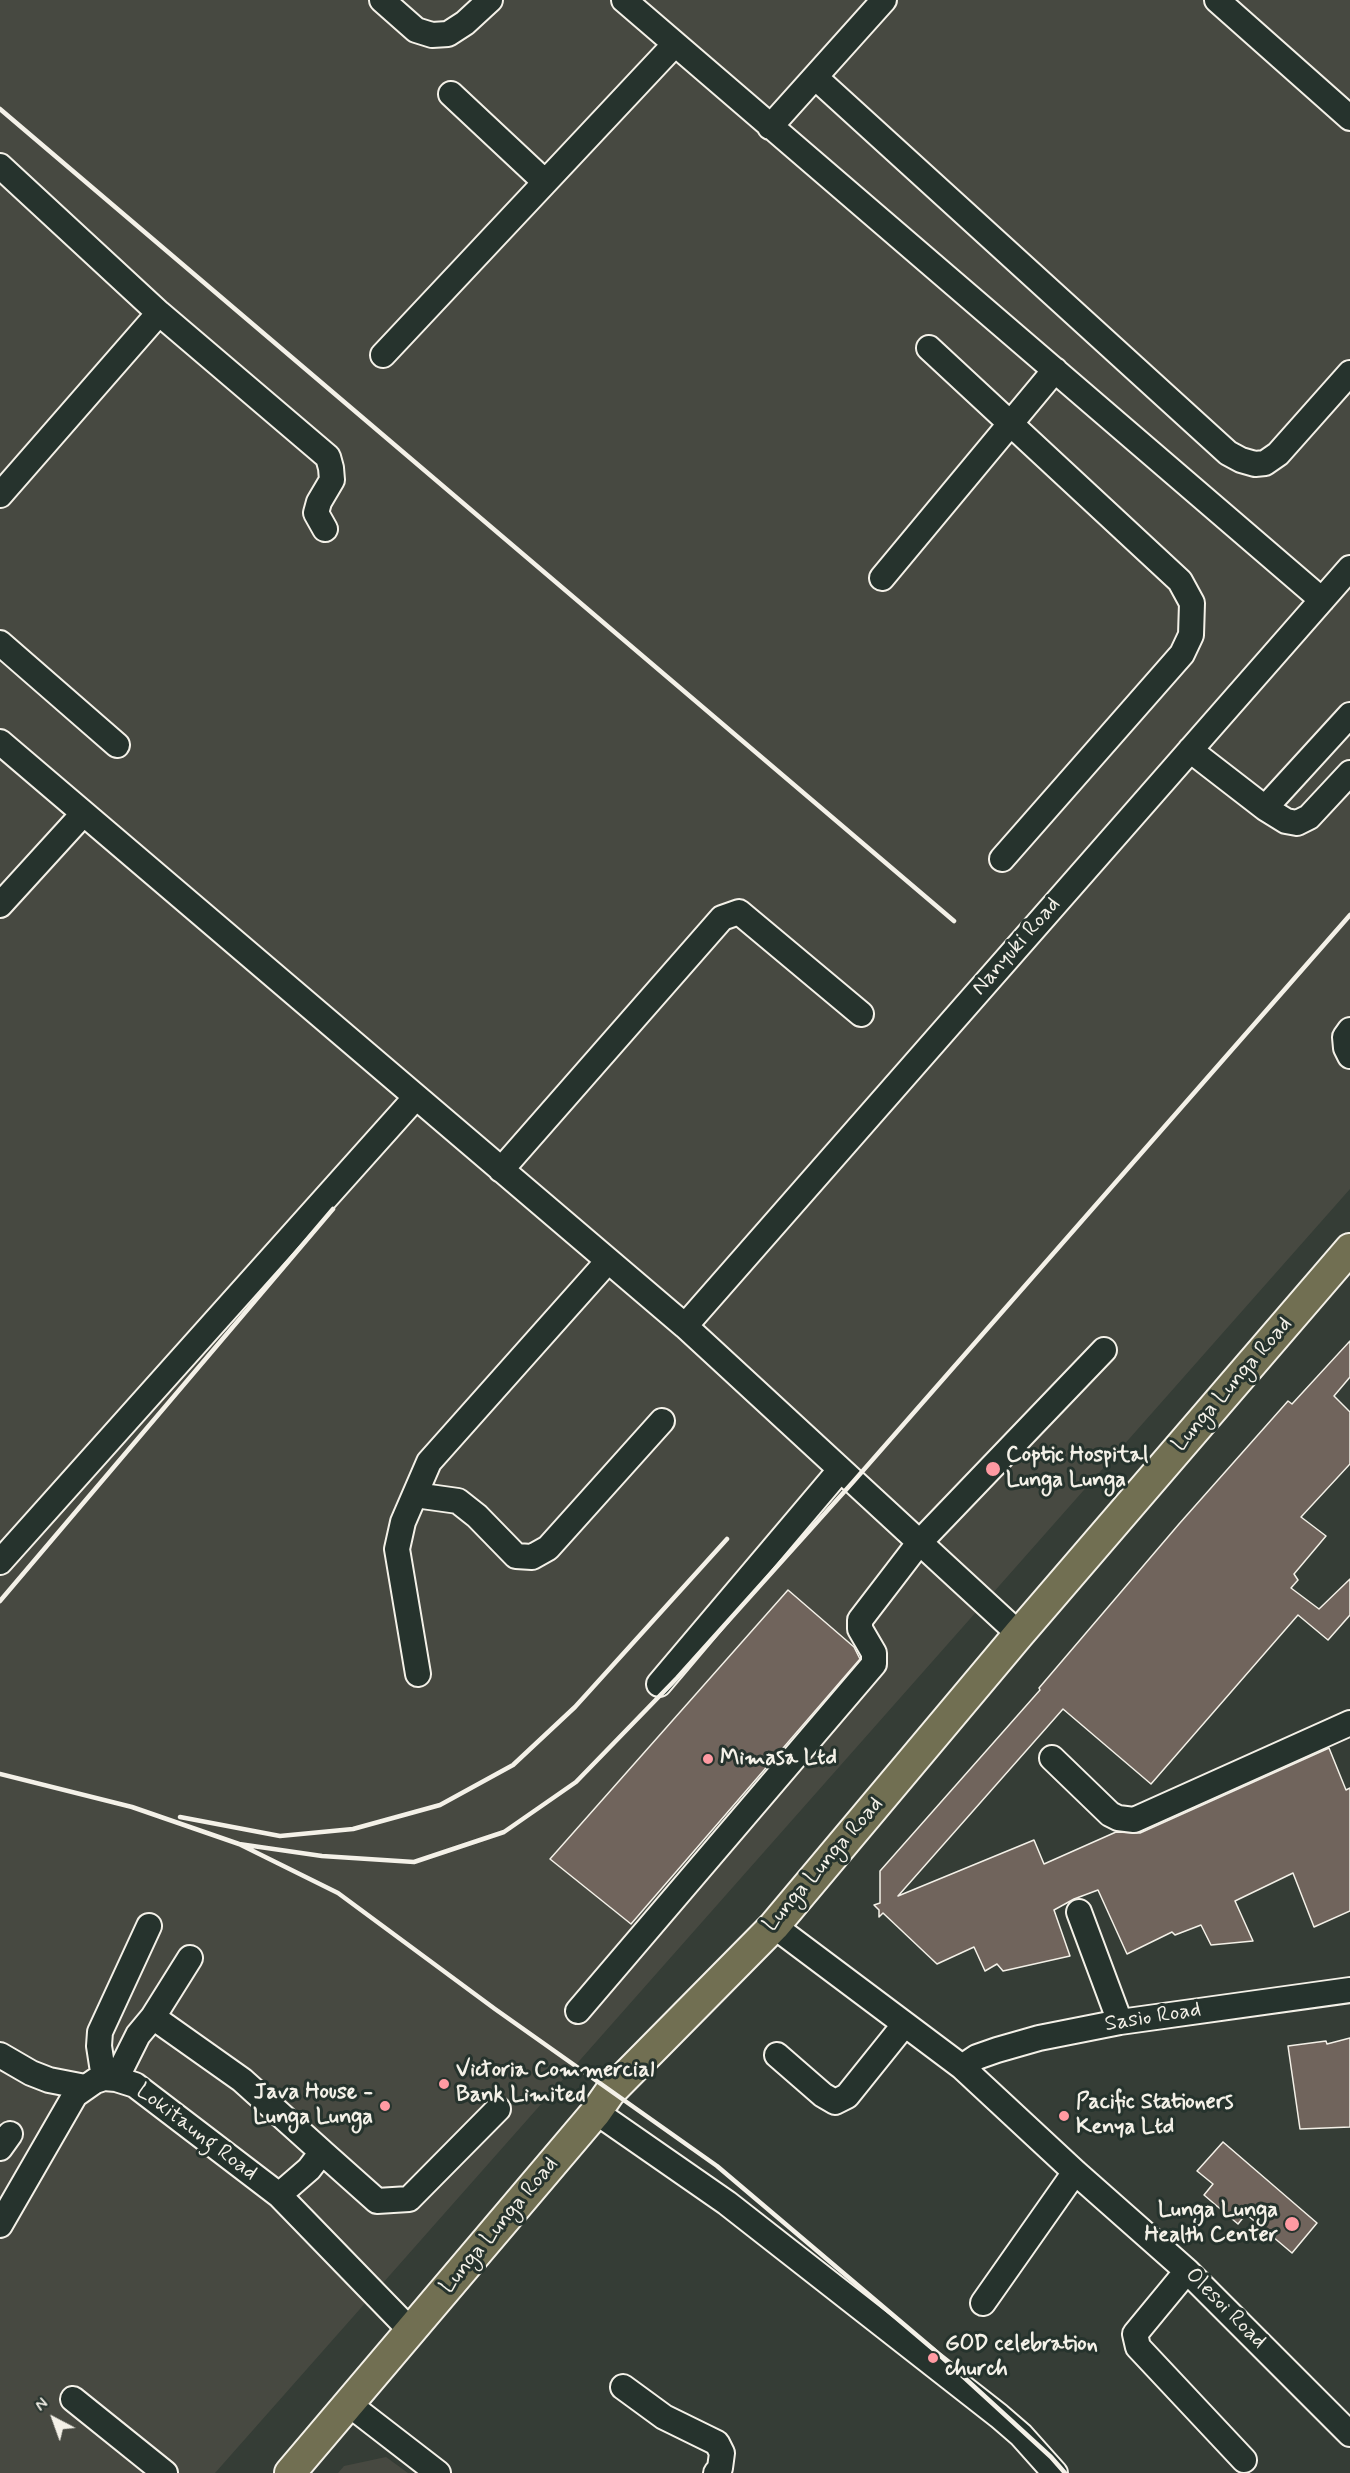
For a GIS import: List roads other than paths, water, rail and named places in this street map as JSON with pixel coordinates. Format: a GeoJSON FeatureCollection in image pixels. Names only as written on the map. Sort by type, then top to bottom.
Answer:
{"type":"FeatureCollection","features":[{"type":"Feature","properties":{"kind":"main road","name":"Lunga Lunga Road"},"geometry":{"type":"LineString","coordinates":[[290,2473],[350,2405],[596,2112],[610,2092],[774,1926],[1019,1634],[1350,1249]]}},
{"type":"Feature","properties":{"kind":"street"},"geometry":{"type":"LineString","coordinates":[[382,0],[416,30],[432,36],[448,34],[465,23],[490,0]]}},
{"type":"Feature","properties":{"kind":"street"},"geometry":{"type":"LineString","coordinates":[[624,0],[1322,600]]}},
{"type":"Feature","properties":{"kind":"street"},"geometry":{"type":"LineString","coordinates":[[771,127],[884,0]]}},
{"type":"Feature","properties":{"kind":"street"},"geometry":{"type":"LineString","coordinates":[[1216,0],[1350,118]]}},
{"type":"Feature","properties":{"kind":"street"},"geometry":{"type":"LineString","coordinates":[[383,355],[675,44]]}},
{"type":"Feature","properties":{"kind":"street"},"geometry":{"type":"LineString","coordinates":[[815,77],[1219,445],[1241,460],[1255,464],[1265,463],[1278,454],[1350,373]]}},
{"type":"Feature","properties":{"kind":"street"},"geometry":{"type":"LineString","coordinates":[[451,94],[545,182]]}},
{"type":"Feature","properties":{"kind":"street"},"geometry":{"type":"LineString","coordinates":[[0,166],[159,313],[328,457],[332,468],[332,480],[319,502],[316,513],[325,529]]}},
{"type":"Feature","properties":{"kind":"street"},"geometry":{"type":"LineString","coordinates":[[0,495],[159,313]]}},
{"type":"Feature","properties":{"kind":"street"},"geometry":{"type":"LineString","coordinates":[[929,348],[1180,581],[1192,603],[1191,635],[1182,654],[1002,859]]}},
{"type":"Feature","properties":{"kind":"street"},"geometry":{"type":"LineString","coordinates":[[882,578],[1055,370]]}},
{"type":"Feature","properties":{"kind":"street","name":"Nanyuki Road"},"geometry":{"type":"LineString","coordinates":[[685,1326],[1350,568]]}},
{"type":"Feature","properties":{"kind":"street"},"geometry":{"type":"LineString","coordinates":[[0,643],[117,745]]}},
{"type":"Feature","properties":{"kind":"street"},"geometry":{"type":"LineString","coordinates":[[1265,808],[1350,715]]}},
{"type":"Feature","properties":{"kind":"street"},"geometry":{"type":"LineString","coordinates":[[0,742],[685,1326],[1019,1634]]}},
{"type":"Feature","properties":{"kind":"street"},"geometry":{"type":"LineString","coordinates":[[1190,750],[1265,808],[1286,821],[1297,823],[1309,818],[1350,773]]}},
{"type":"Feature","properties":{"kind":"street"},"geometry":{"type":"LineString","coordinates":[[0,905],[83,814]]}},
{"type":"Feature","properties":{"kind":"street"},"geometry":{"type":"LineString","coordinates":[[501,1170],[722,918],[739,912],[861,1014]]}},
{"type":"Feature","properties":{"kind":"street"},"geometry":{"type":"LineString","coordinates":[[1350,1030],[1345,1037],[1346,1048],[1350,1056]]}},
{"type":"Feature","properties":{"kind":"street"},"geometry":{"type":"LineString","coordinates":[[0,1562],[416,1098]]}},
{"type":"Feature","properties":{"kind":"street"},"geometry":{"type":"LineString","coordinates":[[418,1674],[397,1549],[403,1522],[429,1462],[608,1261]]}},
{"type":"Feature","properties":{"kind":"street"},"geometry":{"type":"LineString","coordinates":[[578,2011],[874,1664],[874,1653],[860,1629],[860,1620],[919,1543],[1104,1350]]}},
{"type":"Feature","properties":{"kind":"street"},"geometry":{"type":"LineString","coordinates":[[415,1495],[458,1501],[477,1516],[516,1556],[532,1557],[548,1548],[662,1421]]}},
{"type":"Feature","properties":{"kind":"street"},"geometry":{"type":"LineString","coordinates":[[659,1684],[840,1470]]}},
{"type":"Feature","properties":{"kind":"street"},"geometry":{"type":"LineString","coordinates":[[1052,1758],[1110,1815],[1134,1820],[1350,1723]]}},
{"type":"Feature","properties":{"kind":"street"},"geometry":{"type":"LineString","coordinates":[[1079,1912],[1120,2022]]}},
{"type":"Feature","properties":{"kind":"street"},"geometry":{"type":"LineString","coordinates":[[102,2081],[100,2032],[149,1926]]}},
{"type":"Feature","properties":{"kind":"street","name":"Olesoi Road"},"geometry":{"type":"LineString","coordinates":[[774,1926],[962,2067],[1075,2172],[1187,2271],[1350,2434]]}},
{"type":"Feature","properties":{"kind":"street"},"geometry":{"type":"LineString","coordinates":[[0,2225],[75,2095],[102,2081],[153,2017],[190,1958]]}},
{"type":"Feature","properties":{"kind":"street","name":"Sasio Road"},"geometry":{"type":"LineString","coordinates":[[962,2067],[977,2057],[1039,2038],[1120,2022],[1350,1990]]}},
{"type":"Feature","properties":{"kind":"street"},"geometry":{"type":"LineString","coordinates":[[153,2017],[242,2080],[377,2201],[409,2199],[498,2109]]}},
{"type":"Feature","properties":{"kind":"street"},"geometry":{"type":"LineString","coordinates":[[777,2055],[823,2095],[836,2102],[847,2096],[904,2025]]}},
{"type":"Feature","properties":{"kind":"street","name":"Lokitaung Road"},"geometry":{"type":"LineString","coordinates":[[0,2055],[31,2073],[49,2080],[102,2081],[135,2085],[279,2195],[411,2331]]}},
{"type":"Feature","properties":{"kind":"street"},"geometry":{"type":"LineString","coordinates":[[596,2112],[727,2203],[999,2416],[1021,2435],[1055,2473]]}},
{"type":"Feature","properties":{"kind":"street"},"geometry":{"type":"LineString","coordinates":[[279,2195],[309,2169],[322,2152]]}},
{"type":"Feature","properties":{"kind":"street"},"geometry":{"type":"LineString","coordinates":[[983,2302],[1075,2172]]}},
{"type":"Feature","properties":{"kind":"street"},"geometry":{"type":"LineString","coordinates":[[1187,2271],[1136,2334],[1138,2347],[1244,2460]]}},
{"type":"Feature","properties":{"kind":"street"},"geometry":{"type":"LineString","coordinates":[[623,2387],[664,2417],[717,2443],[722,2453],[720,2468],[716,2473]]}},
{"type":"Feature","properties":{"kind":"street"},"geometry":{"type":"LineString","coordinates":[[73,2398],[165,2473]]}},
{"type":"Feature","properties":{"kind":"street"},"geometry":{"type":"LineString","coordinates":[[350,2405],[438,2473]]}},
{"type":"Feature","properties":{"kind":"railway"},"geometry":{"type":"LineString","coordinates":[[0,109],[954,921]]}},
{"type":"Feature","properties":{"kind":"railway"},"geometry":{"type":"LineString","coordinates":[[239,1844],[322,1856],[414,1862],[504,1832],[576,1782],[677,1678],[853,1482],[1350,915]]}},
{"type":"Feature","properties":{"kind":"railway"},"geometry":{"type":"LineString","coordinates":[[0,1601],[333,1209]]}},
{"type":"Feature","properties":{"kind":"railway"},"geometry":{"type":"LineString","coordinates":[[180,1817],[280,1836],[353,1829],[440,1805],[513,1765],[575,1707],[727,1539]]}},
{"type":"Feature","properties":{"kind":"railway"},"geometry":{"type":"LineString","coordinates":[[0,1774],[132,1807],[239,1844],[338,1893],[495,2009],[717,2166],[933,2349],[1051,2457],[1065,2473]]}},
{"type":"Feature","properties":{"kind":"place","name":"Coptic Hospital Lunga Lunga"},"geometry":{"type":"Point","coordinates":[993,1469]}},
{"type":"Feature","properties":{"kind":"place","name":"Mimasa Ltd"},"geometry":{"type":"Point","coordinates":[708,1759]}},
{"type":"Feature","properties":{"kind":"place","name":"Victoria Commercial Bank Limited"},"geometry":{"type":"Point","coordinates":[444,2084]}},
{"type":"Feature","properties":{"kind":"place","name":"Java House - Lunga Lunga"},"geometry":{"type":"Point","coordinates":[385,2106]}},
{"type":"Feature","properties":{"kind":"place","name":"Pacific Stationers Kenya Ltd"},"geometry":{"type":"Point","coordinates":[1064,2116]}},
{"type":"Feature","properties":{"kind":"place","name":"Lunga Lunga Health Center"},"geometry":{"type":"Point","coordinates":[1292,2224]}},
{"type":"Feature","properties":{"kind":"place","name":"GOD celebration church"},"geometry":{"type":"Point","coordinates":[933,2358]}}]}
